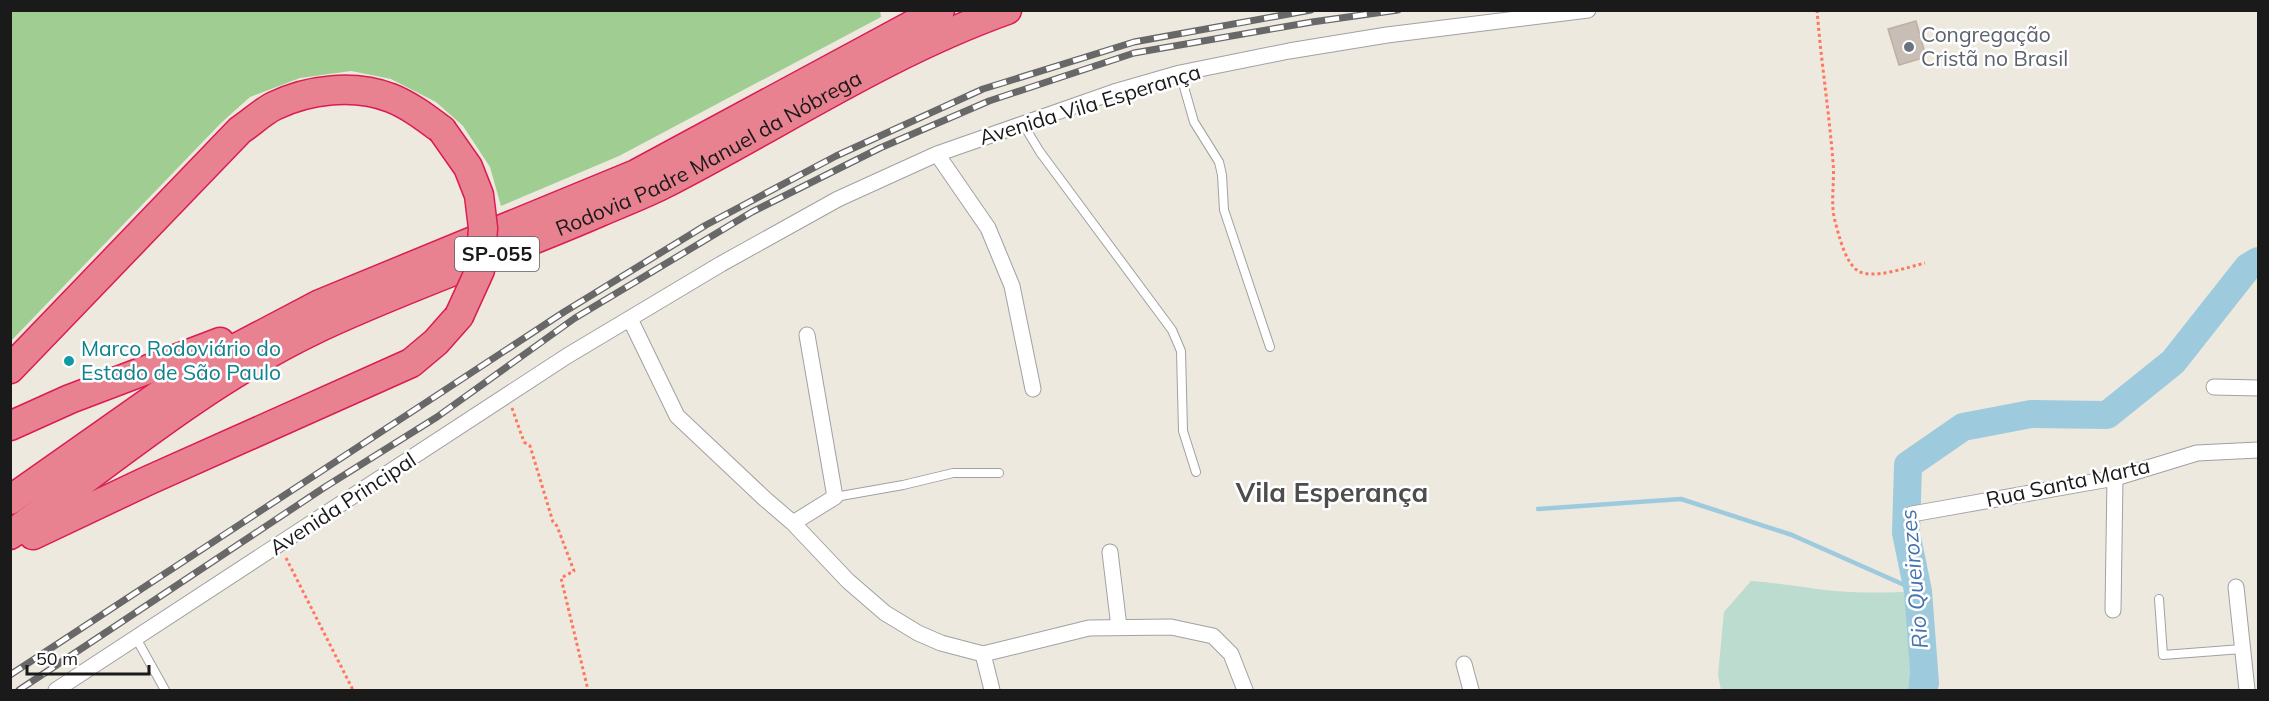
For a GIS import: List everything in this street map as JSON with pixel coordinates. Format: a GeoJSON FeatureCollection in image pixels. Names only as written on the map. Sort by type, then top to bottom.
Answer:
{"type":"FeatureCollection","features":[{"type":"Feature","properties":{"kind":"highway","name":"SP-055"},"geometry":{"type":"LineString","coordinates":[[10,501],[162,393],[221,356],[320,304],[636,174],[940,10]]}},
{"type":"Feature","properties":{"kind":"highway","name":"Rodovia Padre Manuel da Nóbrega"},"geometry":{"type":"LineString","coordinates":[[10,535],[214,387],[266,355],[387,297],[569,226],[660,186],[891,62],[972,23],[1007,10]]}},
{"type":"Feature","properties":{"kind":"highway"},"geometry":{"type":"LineString","coordinates":[[10,369],[240,130],[273,107],[313,92],[351,90],[391,98],[417,112],[442,130],[468,167],[479,195],[483,228],[480,270],[459,316],[436,342],[411,363],[72,515],[10,548]]}},
{"type":"Feature","properties":{"kind":"highway"},"geometry":{"type":"LineString","coordinates":[[10,426],[70,399],[320,304]]}},
{"type":"Feature","properties":{"kind":"street","name":"Avenida Vila Esperança"},"geometry":{"type":"LineString","coordinates":[[630,319],[721,264],[838,199],[937,154],[1114,92],[1180,73],[1289,51],[1376,37],[1588,10]]}},
{"type":"Feature","properties":{"kind":"street"},"geometry":{"type":"LineString","coordinates":[[937,154],[988,228],[1012,286],[1033,389]]}},
{"type":"Feature","properties":{"kind":"street"},"geometry":{"type":"LineString","coordinates":[[630,319],[677,416],[793,523],[848,581],[885,613],[918,633],[941,643],[983,654],[1089,628],[1171,627],[1213,636],[1231,654],[1245,690]]}},
{"type":"Feature","properties":{"kind":"street","name":"Avenida Principal"},"geometry":{"type":"LineString","coordinates":[[56,690],[507,395],[630,319]]}},
{"type":"Feature","properties":{"kind":"street"},"geometry":{"type":"LineString","coordinates":[[793,523],[835,497],[807,335]]}},
{"type":"Feature","properties":{"kind":"street"},"geometry":{"type":"LineString","coordinates":[[2214,387],[2259,388]]}},
{"type":"Feature","properties":{"kind":"street","name":"Rua Santa Marta"},"geometry":{"type":"LineString","coordinates":[[1912,514],[2115,477],[2197,453],[2259,450]]}},
{"type":"Feature","properties":{"kind":"street"},"geometry":{"type":"LineString","coordinates":[[2114,610],[2115,477]]}},
{"type":"Feature","properties":{"kind":"street"},"geometry":{"type":"LineString","coordinates":[[1110,552],[1119,627]]}},
{"type":"Feature","properties":{"kind":"street"},"geometry":{"type":"LineString","coordinates":[[2236,587],[2247,690]]}},
{"type":"Feature","properties":{"kind":"street"},"geometry":{"type":"LineString","coordinates":[[983,654],[992,690]]}},
{"type":"Feature","properties":{"kind":"street"},"geometry":{"type":"LineString","coordinates":[[1464,664],[1471,690]]}},
{"type":"Feature","properties":{"kind":"lane"},"geometry":{"type":"LineString","coordinates":[[1180,73],[1194,122],[1219,162],[1224,210],[1270,347]]}},
{"type":"Feature","properties":{"kind":"lane"},"geometry":{"type":"LineString","coordinates":[[1022,123],[1040,152],[1172,330],[1181,351],[1183,430],[1196,472]]}},
{"type":"Feature","properties":{"kind":"lane"},"geometry":{"type":"LineString","coordinates":[[835,497],[953,473],[999,473]]}},
{"type":"Feature","properties":{"kind":"lane"},"geometry":{"type":"LineString","coordinates":[[2159,599],[2163,656],[2242,649]]}},
{"type":"Feature","properties":{"kind":"lane"},"geometry":{"type":"LineString","coordinates":[[136,638],[165,690]]}},
{"type":"Feature","properties":{"kind":"path"},"geometry":{"type":"LineString","coordinates":[[1817,10],[1831,129],[1834,220],[1845,252],[1856,269],[1866,275],[1886,273],[1925,263]]}},
{"type":"Feature","properties":{"kind":"path"},"geometry":{"type":"LineString","coordinates":[[507,395],[524,442],[530,446],[553,522],[557,526],[574,571],[561,578],[588,690]]}},
{"type":"Feature","properties":{"kind":"path"},"geometry":{"type":"LineString","coordinates":[[280,545],[353,690]]}},
{"type":"Feature","properties":{"kind":"green space"},"geometry":{"type":"Polygon","coordinates":[[[11,10],[880,10],[881,17],[619,156],[501,206],[490,167],[463,126],[436,102],[391,79],[351,71],[300,78],[250,97],[221,123],[11,341],[11,10]]]}},
{"type":"Feature","properties":{"kind":"green space"},"geometry":{"type":"Polygon","coordinates":[[[1751,581],[1845,592],[1918,591],[1908,690],[1721,690],[1718,675],[1724,612],[1751,581]]]}},
{"type":"Feature","properties":{"kind":"water"},"geometry":{"type":"Polygon","coordinates":[[[1918,591],[1934,689],[1934,690],[1908,690],[1918,591]]]}},
{"type":"Feature","properties":{"kind":"building","name":"Congregação Cristã no Brasil"},"geometry":{"type":"Polygon","coordinates":[[[1916,21],[1926,57],[1899,65],[1888,29],[1916,21]]]}},
{"type":"Feature","properties":{"kind":"waterway","name":"Rio Queirozes"},"geometry":{"type":"LineString","coordinates":[[1923,690],[1925,683],[1918,591],[1906,533],[1908,465],[1963,427],[2031,414],[2107,415],[2173,362],[2248,267],[2258,261]]}},
{"type":"Feature","properties":{"kind":"waterway"},"geometry":{"type":"LineString","coordinates":[[1538,509],[1681,499],[1792,535],[1918,591]]}},
{"type":"Feature","properties":{"kind":"railway"},"geometry":{"type":"LineString","coordinates":[[10,675],[564,312],[706,225],[836,156],[983,89],[1134,42],[1311,10]]}},
{"type":"Feature","properties":{"kind":"railway"},"geometry":{"type":"LineString","coordinates":[[19,690],[325,487],[437,417],[575,318],[752,212],[880,148],[989,101],[1134,53],[1312,22],[1398,10]]}},
{"type":"Feature","properties":{"kind":"place","name":"Congregação Cristã no Brasil"},"geometry":{"type":"Point","coordinates":[1909,47]}},
{"type":"Feature","properties":{"kind":"place","name":"Marco Rodoviário do Estado de São Paulo"},"geometry":{"type":"Point","coordinates":[69,361]}},
{"type":"Feature","properties":{"kind":"district","name":"Vila Esperança"},"geometry":{"type":"Point","coordinates":[1332,493]}}]}
